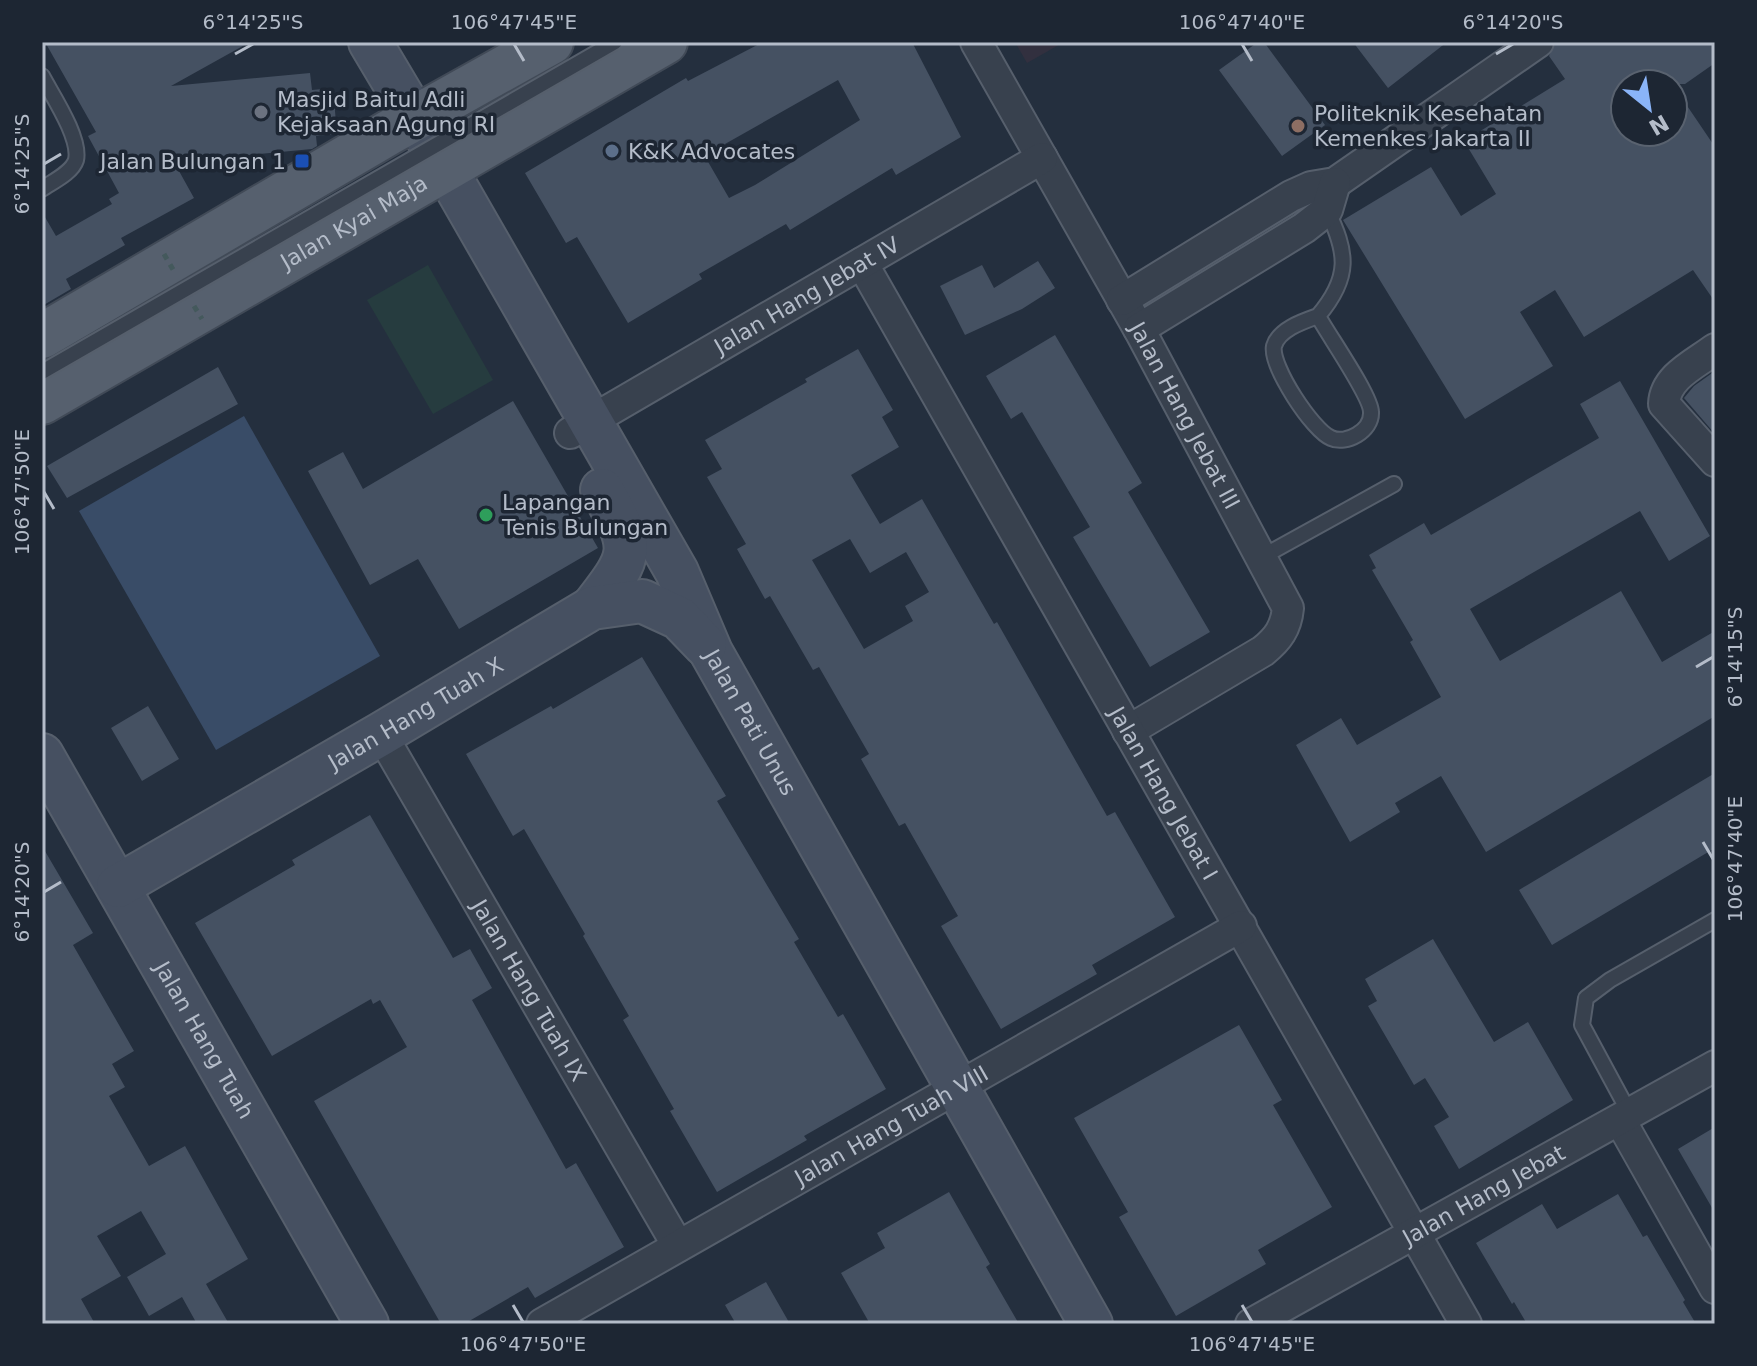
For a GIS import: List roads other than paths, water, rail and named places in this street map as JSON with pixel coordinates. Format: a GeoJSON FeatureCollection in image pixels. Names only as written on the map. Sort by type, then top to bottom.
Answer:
{"type":"FeatureCollection","features":[{"type":"Feature","properties":{"kind":"main road"},"geometry":{"type":"LineString","coordinates":[[42,336],[551,42]]}},
{"type":"Feature","properties":{"kind":"main road","name":"Jalan Kyai Maja"},"geometry":{"type":"LineString","coordinates":[[42,402],[665,42]]}},
{"type":"Feature","properties":{"kind":"street"},"geometry":{"type":"LineString","coordinates":[[338,42],[403,126]]}},
{"type":"Feature","properties":{"kind":"street"},"geometry":{"type":"LineString","coordinates":[[370,42],[403,126]]}},
{"type":"Feature","properties":{"kind":"street","name":"Jalan Hang Jebat III"},"geometry":{"type":"LineString","coordinates":[[976,42],[1139,329],[1288,608],[1287,622],[1278,639],[1251,660],[1128,731]]}},
{"type":"Feature","properties":{"kind":"street"},"geometry":{"type":"LineString","coordinates":[[1139,329],[1304,228],[1324,193],[1538,42]]}},
{"type":"Feature","properties":{"kind":"street","name":"Jalan Pati Unus"},"geometry":{"type":"LineString","coordinates":[[403,126],[581,427],[677,572],[711,652],[1091,1324]]}},
{"type":"Feature","properties":{"kind":"street","name":"Jalan Hang Jebat IV"},"geometry":{"type":"LineString","coordinates":[[581,427],[1042,158]]}},
{"type":"Feature","properties":{"kind":"street"},"geometry":{"type":"LineString","coordinates":[[1122,300],[1291,196],[1324,193]]}},
{"type":"Feature","properties":{"kind":"street","name":"Jalan Hang Jebat I"},"geometry":{"type":"LineString","coordinates":[[862,263],[1466,1324]]}},
{"type":"Feature","properties":{"kind":"street"},"geometry":{"type":"LineString","coordinates":[[1715,349],[1672,381],[1664,394],[1664,404],[1715,461]]}},
{"type":"Feature","properties":{"kind":"street","name":"Jalan Pati Unus"},"geometry":{"type":"LineString","coordinates":[[581,427],[627,538],[623,568],[592,608]]}},
{"type":"Feature","properties":{"kind":"street","name":"Jalan Hang Tuah X"},"geometry":{"type":"LineString","coordinates":[[118,886],[592,608],[642,601],[679,618],[711,652]]}},
{"type":"Feature","properties":{"kind":"street","name":"Jalan Hang Tuah IX"},"geometry":{"type":"LineString","coordinates":[[381,734],[678,1246]]}},
{"type":"Feature","properties":{"kind":"street","name":"Jalan Hang Tuah"},"geometry":{"type":"LineString","coordinates":[[42,755],[367,1324]]}},
{"type":"Feature","properties":{"kind":"street","name":"Jalan Hang Tuah VIII"},"geometry":{"type":"LineString","coordinates":[[542,1324],[1241,926]]}},
{"type":"Feature","properties":{"kind":"street","name":"Jalan Hang Jebat"},"geometry":{"type":"LineString","coordinates":[[1251,1324],[1715,1066]]}},
{"type":"Feature","properties":{"kind":"street"},"geometry":{"type":"LineString","coordinates":[[1625,1117],[1715,1288]]}},
{"type":"Feature","properties":{"kind":"lane"},"geometry":{"type":"LineString","coordinates":[[42,372],[615,42]]}},
{"type":"Feature","properties":{"kind":"lane"},"geometry":{"type":"LineString","coordinates":[[42,76],[72,132],[76,161],[69,171],[42,189]]}},
{"type":"Feature","properties":{"kind":"lane"},"geometry":{"type":"LineString","coordinates":[[1318,316],[1367,395],[1371,412],[1370,420],[1358,434],[1343,441],[1325,435],[1312,421],[1288,386],[1275,357],[1274,345],[1297,324],[1318,316],[1338,289],[1344,268],[1324,193]]}},
{"type":"Feature","properties":{"kind":"lane"},"geometry":{"type":"LineString","coordinates":[[1262,557],[1394,484]]}},
{"type":"Feature","properties":{"kind":"lane"},"geometry":{"type":"LineString","coordinates":[[1625,1117],[1582,1025],[1586,998],[1610,980],[1715,920]]}},
{"type":"Feature","properties":{"kind":"water"},"geometry":{"type":"Polygon","coordinates":[[[244,416],[380,656],[216,750],[79,511],[244,416]]]}},
{"type":"Feature","properties":{"kind":"place","name":"Masjid Baitul Adli Kejaksaan Agung RI"},"geometry":{"type":"Point","coordinates":[261,112]}},
{"type":"Feature","properties":{"kind":"place","name":"Politeknik Kesehatan Kemenkes Jakarta II"},"geometry":{"type":"Point","coordinates":[1298,126]}},
{"type":"Feature","properties":{"kind":"place","name":"K&K Advocates"},"geometry":{"type":"Point","coordinates":[612,151]}},
{"type":"Feature","properties":{"kind":"place","name":"Jalan Bulungan 1"},"geometry":{"type":"Point","coordinates":[302,161]}},
{"type":"Feature","properties":{"kind":"place","name":"Lapangan Tenis Bulungan"},"geometry":{"type":"Point","coordinates":[486,515]}}]}
